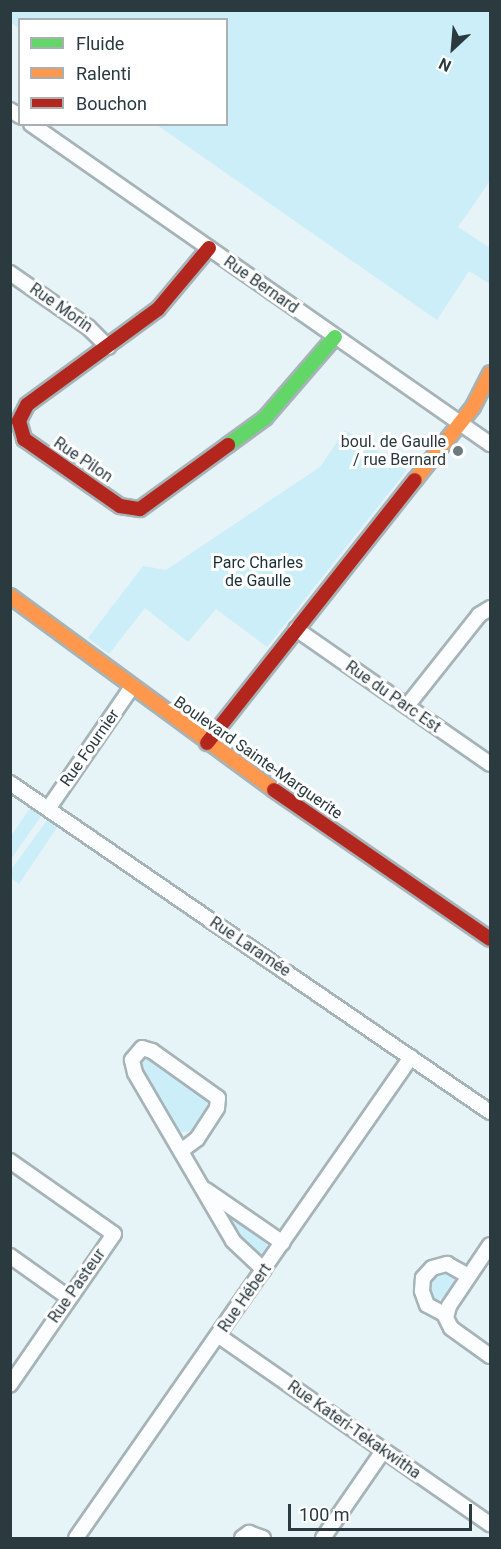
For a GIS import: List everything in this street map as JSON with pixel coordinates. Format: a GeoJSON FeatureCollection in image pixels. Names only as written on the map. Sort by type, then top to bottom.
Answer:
{"type":"FeatureCollection","features":[{"type":"Feature","properties":{"kind":"street","name":"Rue Bernard"},"geometry":{"type":"LineString","coordinates":[[34,126],[490,444]]}},
{"type":"Feature","properties":{"kind":"street","name":"Rue Pilon"},"geometry":{"type":"LineString","coordinates":[[209,248],[168,300],[108,347],[32,400],[21,415],[19,428],[30,444],[120,506],[135,510],[222,453],[265,418],[335,337]]}},
{"type":"Feature","properties":{"kind":"street","name":"Rue Morin"},"geometry":{"type":"LineString","coordinates":[[10,273],[89,328],[108,347]]}},
{"type":"Feature","properties":{"kind":"street"},"geometry":{"type":"LineString","coordinates":[[207,743],[459,423],[484,390],[490,373]]}},
{"type":"Feature","properties":{"kind":"street","name":"Boulevard Sainte-Marguerite"},"geometry":{"type":"LineString","coordinates":[[10,596],[207,743],[490,939]]}},
{"type":"Feature","properties":{"kind":"street"},"geometry":{"type":"LineString","coordinates":[[407,706],[479,615],[490,608]]}},
{"type":"Feature","properties":{"kind":"street","name":"Rue du Parc Est"},"geometry":{"type":"LineString","coordinates":[[296,629],[490,764]]}},
{"type":"Feature","properties":{"kind":"street","name":"Rue Fournier"},"geometry":{"type":"LineString","coordinates":[[48,809],[132,687]]}},
{"type":"Feature","properties":{"kind":"street","name":"Rue Laramée"},"geometry":{"type":"LineString","coordinates":[[10,783],[490,1112]]}},
{"type":"Feature","properties":{"kind":"street"},"geometry":{"type":"LineString","coordinates":[[181,1151],[196,1139],[217,1108],[218,1098],[152,1051],[142,1048],[134,1055],[132,1066],[181,1151],[237,1247],[264,1270]]}},
{"type":"Feature","properties":{"kind":"street","name":"Rue Hébert"},"geometry":{"type":"LineString","coordinates":[[76,1539],[411,1057]]}},
{"type":"Feature","properties":{"kind":"street","name":"Rue Pasteur"},"geometry":{"type":"LineString","coordinates":[[10,1161],[114,1233],[10,1385]]}},
{"type":"Feature","properties":{"kind":"street"},"geometry":{"type":"LineString","coordinates":[[203,1188],[283,1243]]}},
{"type":"Feature","properties":{"kind":"street"},"geometry":{"type":"LineString","coordinates":[[446,1315],[490,1245]]}},
{"type":"Feature","properties":{"kind":"street"},"geometry":{"type":"LineString","coordinates":[[10,1256],[69,1298]]}},
{"type":"Feature","properties":{"kind":"street"},"geometry":{"type":"LineString","coordinates":[[469,1276],[447,1264],[432,1268],[423,1278],[422,1292],[428,1305],[446,1315],[451,1329],[490,1356]]}},
{"type":"Feature","properties":{"kind":"street","name":"Rue Kateri-Tekakwitha"},"geometry":{"type":"LineString","coordinates":[[219,1336],[490,1524]]}},
{"type":"Feature","properties":{"kind":"street"},"geometry":{"type":"LineString","coordinates":[[323,1539],[383,1451]]}},
{"type":"Feature","properties":{"kind":"street"},"geometry":{"type":"LineString","coordinates":[[242,1539],[249,1533],[263,1539]]}},
{"type":"Feature","properties":{"kind":"green space"},"geometry":{"type":"Polygon","coordinates":[[[11,10],[490,11],[490,181],[458,227],[490,248],[490,284],[469,271],[437,320],[158,126],[228,126],[228,18],[18,18],[18,28],[11,22],[11,10]]]}},
{"type":"Feature","properties":{"kind":"green space","name":"Parc Charles de Gaulle"},"geometry":{"type":"Polygon","coordinates":[[[345,430],[407,470],[267,647],[216,609],[188,642],[145,608],[109,654],[88,638],[143,566],[166,570],[320,467],[345,430]]]}},
{"type":"Feature","properties":{"kind":"green space"},"geometry":{"type":"Polygon","coordinates":[[[31,807],[42,815],[11,859],[11,836],[31,807]]]}},
{"type":"Feature","properties":{"kind":"green space"},"geometry":{"type":"Polygon","coordinates":[[[48,819],[58,826],[19,884],[11,878],[11,870],[48,819]]]}},
{"type":"Feature","properties":{"kind":"green space"},"geometry":{"type":"Polygon","coordinates":[[[149,1057],[212,1101],[193,1131],[182,1132],[174,1126],[140,1067],[144,1058],[149,1057]]]}},
{"type":"Feature","properties":{"kind":"green space"},"geometry":{"type":"Polygon","coordinates":[[[226,1213],[265,1239],[268,1251],[257,1255],[241,1241],[226,1213]]]}},
{"type":"Feature","properties":{"kind":"green space"},"geometry":{"type":"Polygon","coordinates":[[[444,1270],[454,1275],[454,1283],[443,1298],[435,1301],[427,1284],[433,1274],[444,1270]]]}},
{"type":"Feature","properties":{"kind":"traffic: fast"},"geometry":{"type":"LineString","coordinates":[[228,445],[265,418],[335,337]]}},
{"type":"Feature","properties":{"kind":"traffic: slow"},"geometry":{"type":"LineString","coordinates":[[415,480],[473,407],[490,373]]}},
{"type":"Feature","properties":{"kind":"traffic: slow"},"geometry":{"type":"LineString","coordinates":[[10,596],[274,790]]}},
{"type":"Feature","properties":{"kind":"traffic: jam"},"geometry":{"type":"LineString","coordinates":[[209,248],[158,309],[27,405],[19,421],[24,439],[120,506],[140,509],[228,445]]}},
{"type":"Feature","properties":{"kind":"traffic: jam"},"geometry":{"type":"LineString","coordinates":[[207,743],[415,480]]}},
{"type":"Feature","properties":{"kind":"traffic: jam"},"geometry":{"type":"LineString","coordinates":[[274,790],[490,939]]}},
{"type":"Feature","properties":{"kind":"place","name":"boul. de Gaulle / rue Bernard"},"geometry":{"type":"Point","coordinates":[458,451]}}]}
